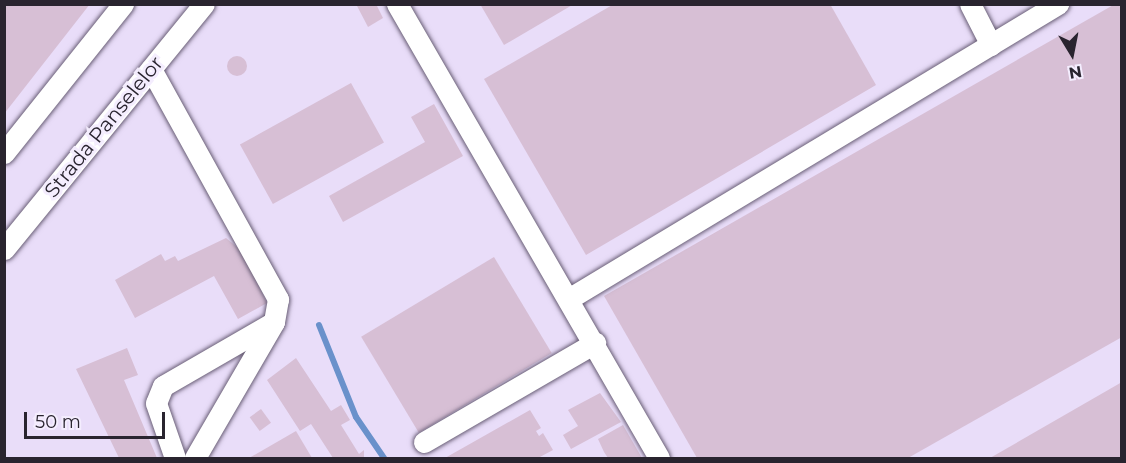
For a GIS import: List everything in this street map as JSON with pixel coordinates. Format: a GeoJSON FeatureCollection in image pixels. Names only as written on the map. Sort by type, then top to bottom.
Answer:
{"type":"FeatureCollection","features":[{"type":"Feature","properties":{"kind":"street"},"geometry":{"type":"LineString","coordinates":[[4,153],[123,4]]}},
{"type":"Feature","properties":{"kind":"street","name":"Strada Panselelor"},"geometry":{"type":"LineString","coordinates":[[4,249],[204,4]]}},
{"type":"Feature","properties":{"kind":"street"},"geometry":{"type":"LineString","coordinates":[[398,4],[570,298],[660,459]]}},
{"type":"Feature","properties":{"kind":"street"},"geometry":{"type":"LineString","coordinates":[[970,4],[992,45]]}},
{"type":"Feature","properties":{"kind":"street"},"geometry":{"type":"LineString","coordinates":[[570,298],[1058,4]]}},
{"type":"Feature","properties":{"kind":"street"},"geometry":{"type":"LineString","coordinates":[[151,69],[278,299],[274,322],[195,459]]}},
{"type":"Feature","properties":{"kind":"street"},"geometry":{"type":"LineString","coordinates":[[175,459],[156,403],[163,386],[274,322]]}},
{"type":"Feature","properties":{"kind":"street"},"geometry":{"type":"LineString","coordinates":[[424,441],[595,343]]}},
{"type":"Feature","properties":{"kind":"building"},"geometry":{"type":"Polygon","coordinates":[[[4,4],[90,4],[4,114],[4,4]]]}},
{"type":"Feature","properties":{"kind":"building"},"geometry":{"type":"Polygon","coordinates":[[[356,4],[376,4],[383,18],[368,27],[356,4]]]}},
{"type":"Feature","properties":{"kind":"building"},"geometry":{"type":"Polygon","coordinates":[[[480,4],[574,4],[504,45],[480,4]]]}},
{"type":"Feature","properties":{"kind":"building"},"geometry":{"type":"Polygon","coordinates":[[[614,4],[830,4],[876,85],[586,255],[484,79],[614,4]]]}},
{"type":"Feature","properties":{"kind":"building"},"geometry":{"type":"Polygon","coordinates":[[[1115,4],[1122,4],[1122,337],[908,458],[697,458],[604,296],[1115,4]]]}},
{"type":"Feature","properties":{"kind":"building"},"geometry":{"type":"Polygon","coordinates":[[[237,56],[244,59],[247,66],[244,73],[237,76],[230,73],[227,66],[230,59],[237,56]]]}},
{"type":"Feature","properties":{"kind":"building"},"geometry":{"type":"Polygon","coordinates":[[[351,83],[384,142],[273,204],[240,145],[351,83]]]}},
{"type":"Feature","properties":{"kind":"building"},"geometry":{"type":"Polygon","coordinates":[[[434,104],[463,156],[343,222],[329,196],[425,142],[411,117],[434,104]]]}},
{"type":"Feature","properties":{"kind":"building"},"geometry":{"type":"Polygon","coordinates":[[[226,238],[243,252],[267,303],[238,319],[214,276],[135,318],[115,280],[161,254],[165,261],[175,256],[178,261],[226,238]]]}},
{"type":"Feature","properties":{"kind":"building"},"geometry":{"type":"Polygon","coordinates":[[[494,257],[552,353],[419,433],[361,337],[494,257]]]}},
{"type":"Feature","properties":{"kind":"building"},"geometry":{"type":"Polygon","coordinates":[[[127,348],[138,375],[124,380],[157,458],[119,458],[76,369],[127,348]]]}},
{"type":"Feature","properties":{"kind":"building"},"geometry":{"type":"Polygon","coordinates":[[[296,358],[331,411],[341,405],[350,420],[341,425],[359,454],[364,450],[364,458],[333,458],[311,424],[300,431],[267,380],[296,358]]]}},
{"type":"Feature","properties":{"kind":"building"},"geometry":{"type":"Polygon","coordinates":[[[1122,382],[1122,458],[990,458],[1122,382]]]}},
{"type":"Feature","properties":{"kind":"building"},"geometry":{"type":"Polygon","coordinates":[[[600,393],[621,422],[571,449],[563,435],[578,426],[568,410],[600,393]]]}},
{"type":"Feature","properties":{"kind":"building"},"geometry":{"type":"Polygon","coordinates":[[[261,409],[271,423],[260,431],[250,417],[261,409]]]}},
{"type":"Feature","properties":{"kind":"building"},"geometry":{"type":"Polygon","coordinates":[[[530,410],[541,428],[536,431],[539,436],[543,433],[553,450],[538,458],[445,458],[530,410]]]}},
{"type":"Feature","properties":{"kind":"building"},"geometry":{"type":"Polygon","coordinates":[[[623,425],[642,458],[608,458],[604,452],[598,439],[623,425]]]}},
{"type":"Feature","properties":{"kind":"building"},"geometry":{"type":"Polygon","coordinates":[[[296,431],[312,458],[249,458],[296,431]]]}},
{"type":"Feature","properties":{"kind":"waterway"},"geometry":{"type":"LineString","coordinates":[[319,325],[356,417],[384,458]]}}]}
